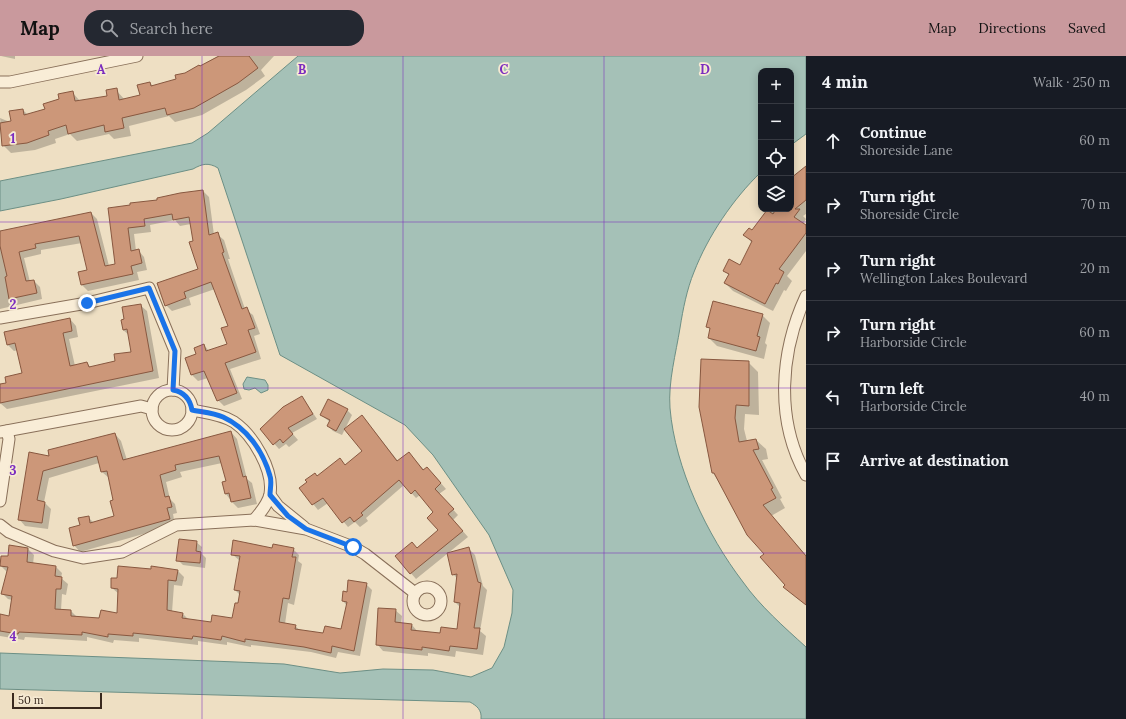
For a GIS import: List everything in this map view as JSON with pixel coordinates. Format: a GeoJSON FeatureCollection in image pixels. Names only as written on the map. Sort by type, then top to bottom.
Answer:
{"type":"FeatureCollection","features":[{"type":"Feature","properties":{"kind":"street"},"geometry":{"type":"LineString","coordinates":[[0,82],[10,82],[137,56]]}},
{"type":"Feature","properties":{"kind":"street"},"geometry":{"type":"LineString","coordinates":[[0,318],[87,303],[149,288],[175,351],[173,390]]}},
{"type":"Feature","properties":{"kind":"street"},"geometry":{"type":"LineString","coordinates":[[806,296],[797,316],[789,341],[785,367],[784,394],[787,420],[794,446],[806,475]]}},
{"type":"Feature","properties":{"kind":"street"},"geometry":{"type":"LineString","coordinates":[[173,390],[184,394],[191,404],[192,410],[188,422],[184,426],[172,430],[160,426],[153,416],[152,409],[156,397],[161,393],[173,390]]}},
{"type":"Feature","properties":{"kind":"street"},"geometry":{"type":"LineString","coordinates":[[0,501],[9,439],[4,432],[141,406],[152,409]]}},
{"type":"Feature","properties":{"kind":"street"},"geometry":{"type":"LineString","coordinates":[[192,410],[221,416],[234,422],[254,441],[270,477],[270,495],[263,509],[254,520]]}},
{"type":"Feature","properties":{"kind":"street"},"geometry":{"type":"LineString","coordinates":[[270,495],[288,516],[306,529]]}},
{"type":"Feature","properties":{"kind":"street"},"geometry":{"type":"LineString","coordinates":[[0,525],[9,532],[54,551],[83,558],[122,552],[176,525],[254,520],[306,529],[326,535],[365,554],[415,593]]}},
{"type":"Feature","properties":{"kind":"water"},"geometry":{"type":"Polygon","coordinates":[[[298,56],[806,56],[806,134],[794,143],[794,68],[758,68],[758,175],[731,206],[722,219],[706,245],[694,272],[687,292],[682,314],[670,388],[670,408],[678,454],[705,522],[730,563],[750,591],[773,616],[806,647],[806,719],[481,719],[481,713],[475,705],[470,702],[0,689],[0,653],[284,664],[340,673],[383,669],[433,670],[471,677],[492,668],[504,647],[512,613],[513,590],[489,535],[433,455],[405,425],[280,355],[218,168],[208,164],[202,165],[193,169],[61,199],[0,211],[0,181],[192,143],[208,133],[298,56]]]}},
{"type":"Feature","properties":{"kind":"water"},"geometry":{"type":"Polygon","coordinates":[[[247,377],[265,380],[268,385],[268,390],[261,393],[255,388],[249,390],[244,389],[243,384],[247,377]]]}},
{"type":"Feature","properties":{"kind":"building"},"geometry":{"type":"Polygon","coordinates":[[[219,56],[249,56],[258,68],[238,83],[194,108],[167,115],[165,108],[122,118],[124,128],[105,132],[104,125],[68,134],[66,125],[48,131],[49,135],[27,143],[2,146],[0,123],[11,121],[9,111],[23,109],[24,115],[45,109],[43,104],[59,99],[58,94],[73,91],[75,101],[107,96],[106,90],[117,88],[119,100],[140,95],[137,85],[150,82],[151,86],[176,79],[175,75],[185,73],[219,56]]]}},
{"type":"Feature","properties":{"kind":"building"},"geometry":{"type":"Polygon","coordinates":[[[806,166],[806,200],[795,209],[800,209],[794,217],[806,225],[806,233],[779,269],[784,272],[778,284],[776,283],[765,304],[724,283],[729,274],[723,271],[729,259],[740,265],[752,241],[743,235],[749,228],[752,230],[766,212],[773,214],[774,212],[794,212],[794,176],[806,166]]]}},
{"type":"Feature","properties":{"kind":"building"},"geometry":{"type":"Polygon","coordinates":[[[203,190],[209,235],[218,232],[224,252],[222,253],[242,309],[247,307],[255,328],[248,330],[256,352],[225,363],[237,393],[217,401],[204,371],[191,375],[185,358],[196,354],[194,348],[204,344],[206,351],[227,344],[221,328],[228,326],[211,282],[184,292],[186,298],[165,306],[157,283],[198,269],[189,242],[193,241],[189,217],[173,220],[172,214],[144,219],[145,226],[128,228],[131,251],[139,249],[142,263],[131,266],[133,274],[81,285],[78,272],[87,270],[79,236],[35,244],[36,248],[19,252],[26,281],[34,280],[37,293],[9,299],[5,277],[7,276],[0,246],[0,231],[91,212],[105,266],[115,264],[108,208],[130,205],[130,203],[157,200],[157,198],[180,193],[203,190]]]}},
{"type":"Feature","properties":{"kind":"building"},"geometry":{"type":"Polygon","coordinates":[[[713,301],[763,314],[757,336],[760,337],[756,351],[708,338],[710,328],[706,327],[713,301]]]}},
{"type":"Feature","properties":{"kind":"building"},"geometry":{"type":"Polygon","coordinates":[[[141,304],[153,371],[0,403],[0,384],[6,383],[5,377],[22,373],[15,343],[7,345],[4,332],[70,318],[72,331],[63,333],[70,366],[87,362],[89,367],[115,361],[114,354],[131,352],[127,329],[123,330],[121,320],[124,319],[122,307],[141,304]]]}},
{"type":"Feature","properties":{"kind":"building"},"geometry":{"type":"Polygon","coordinates":[[[701,359],[749,361],[749,406],[736,405],[735,418],[739,442],[756,439],[759,449],[753,450],[773,488],[771,489],[776,498],[763,505],[806,556],[806,605],[783,587],[785,585],[760,557],[764,554],[747,535],[714,473],[712,473],[699,407],[701,359]]]}},
{"type":"Feature","properties":{"kind":"building"},"geometry":{"type":"Polygon","coordinates":[[[302,396],[313,414],[288,428],[293,434],[283,443],[280,439],[273,445],[260,429],[283,407],[302,396]]]}},
{"type":"Feature","properties":{"kind":"building"},"geometry":{"type":"Polygon","coordinates":[[[328,399],[348,409],[336,431],[327,426],[330,420],[320,415],[328,399]]]}},
{"type":"Feature","properties":{"kind":"building"},"geometry":{"type":"Polygon","coordinates":[[[362,415],[397,461],[409,452],[423,470],[427,467],[441,483],[435,489],[454,509],[448,514],[463,531],[410,574],[395,556],[412,542],[417,548],[438,530],[427,518],[433,512],[415,490],[411,494],[399,480],[361,513],[363,515],[354,522],[350,517],[342,523],[323,498],[312,505],[299,488],[307,482],[305,480],[315,473],[317,476],[340,458],[345,465],[362,451],[344,429],[362,415]]]}},
{"type":"Feature","properties":{"kind":"building"},"geometry":{"type":"Polygon","coordinates":[[[231,431],[243,477],[246,476],[251,498],[231,502],[229,493],[225,494],[222,482],[226,481],[219,456],[175,465],[176,470],[160,475],[165,497],[169,496],[172,507],[167,508],[170,519],[73,546],[69,528],[80,525],[78,518],[89,516],[90,523],[114,516],[110,501],[113,500],[107,471],[101,472],[97,456],[43,471],[37,500],[45,502],[42,523],[18,520],[29,452],[49,456],[48,450],[115,433],[123,460],[231,431]]]}},
{"type":"Feature","properties":{"kind":"building"},"geometry":{"type":"Polygon","coordinates":[[[179,539],[197,541],[196,551],[201,552],[200,563],[176,561],[179,539]]]}},
{"type":"Feature","properties":{"kind":"building"},"geometry":{"type":"Polygon","coordinates":[[[233,540],[272,548],[273,544],[294,548],[292,557],[296,557],[289,599],[283,598],[279,622],[296,625],[295,629],[323,633],[325,626],[341,629],[347,602],[342,601],[343,591],[347,592],[348,580],[367,583],[354,651],[332,646],[331,653],[304,647],[245,639],[245,642],[222,636],[221,640],[193,636],[192,639],[133,633],[133,636],[108,634],[108,637],[82,632],[82,635],[19,632],[18,634],[0,631],[0,614],[9,616],[12,596],[1,594],[8,567],[0,566],[1,556],[8,556],[9,545],[28,548],[27,562],[56,566],[55,576],[62,577],[61,589],[56,589],[55,609],[71,610],[71,616],[99,618],[101,610],[117,613],[118,589],[111,588],[111,578],[117,578],[118,566],[151,569],[151,566],[178,570],[176,581],[168,580],[167,610],[183,613],[182,618],[211,622],[212,615],[232,618],[235,603],[238,603],[240,591],[234,590],[240,556],[231,555],[233,540]]]}},
{"type":"Feature","properties":{"kind":"building"},"geometry":{"type":"Polygon","coordinates":[[[469,547],[478,582],[481,583],[474,628],[480,628],[477,649],[450,646],[449,651],[422,647],[422,650],[376,645],[378,608],[396,609],[395,622],[412,624],[411,630],[440,633],[441,627],[457,629],[460,603],[454,602],[457,574],[452,575],[447,553],[469,547]]]}},
{"type":"Feature","properties":{"kind":"route"},"geometry":{"type":"LineString","coordinates":[[87,303],[149,288],[175,351],[173,390],[179,391],[188,398],[192,410],[221,416],[234,422],[248,434],[254,441],[270,477],[270,495],[288,516],[306,529],[326,535],[353,547]]}}]}
